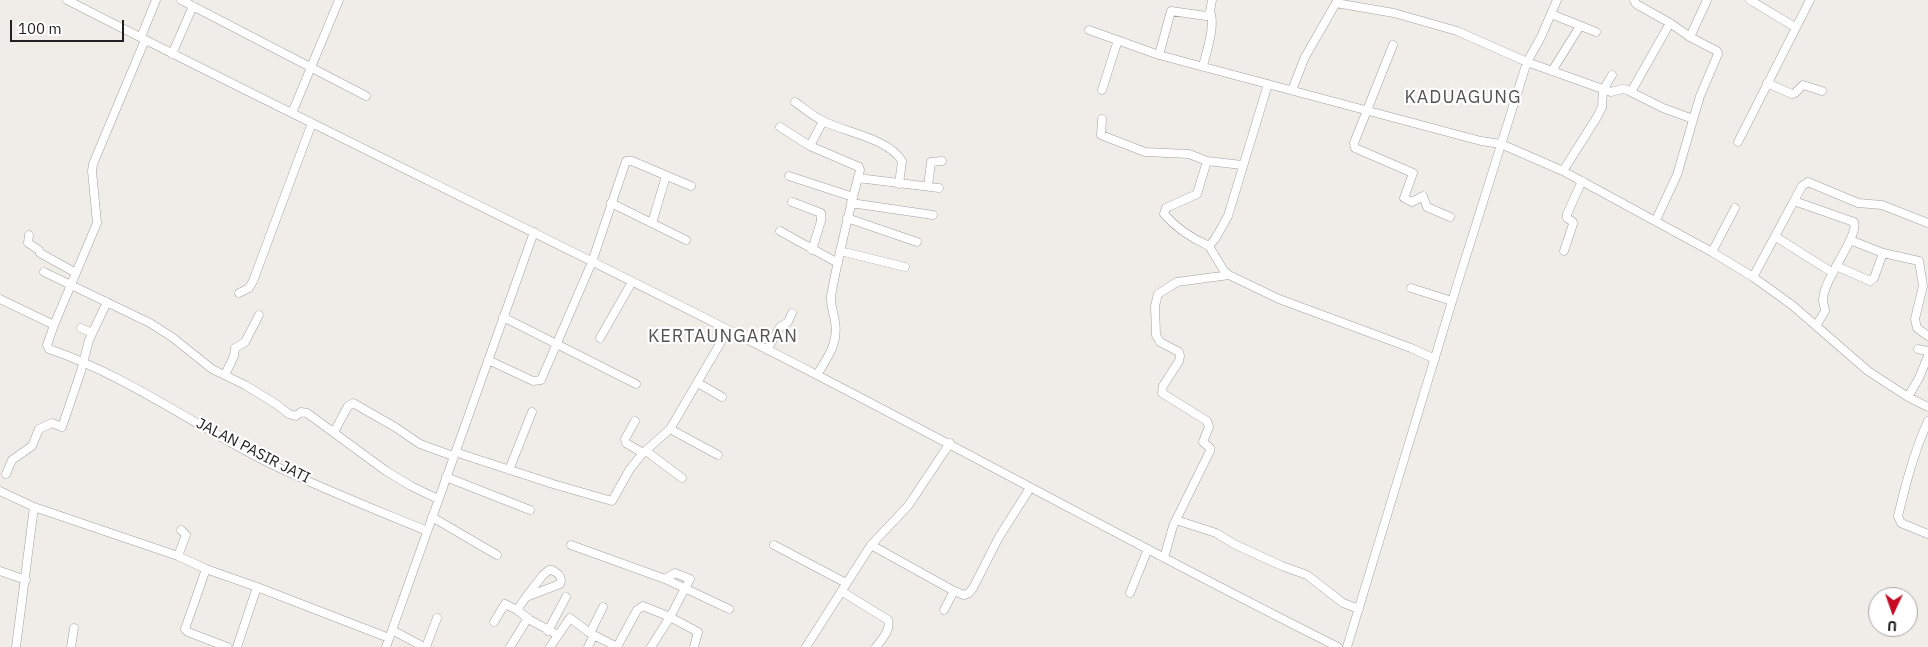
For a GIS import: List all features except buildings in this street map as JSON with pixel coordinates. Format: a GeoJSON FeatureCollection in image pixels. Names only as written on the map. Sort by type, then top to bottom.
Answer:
{"type":"FeatureCollection","features":[{"type":"Feature","properties":{"kind":"street"},"geometry":{"type":"LineString","coordinates":[[0,299],[54,325],[97,223],[93,164],[143,39],[156,0]]}},
{"type":"Feature","properties":{"kind":"street"},"geometry":{"type":"LineString","coordinates":[[180,0],[366,96]]}},
{"type":"Feature","properties":{"kind":"street"},"geometry":{"type":"LineString","coordinates":[[292,113],[339,0]]}},
{"type":"Feature","properties":{"kind":"street"},"geometry":{"type":"LineString","coordinates":[[1203,66],[1210,38],[1212,0]]}},
{"type":"Feature","properties":{"kind":"street"},"geometry":{"type":"LineString","coordinates":[[1347,647],[1527,62],[1557,0]]}},
{"type":"Feature","properties":{"kind":"street"},"geometry":{"type":"LineString","coordinates":[[1634,0],[1636,4],[1717,51],[1718,54],[1700,96],[1677,175],[1656,220]]}},
{"type":"Feature","properties":{"kind":"street"},"geometry":{"type":"LineString","coordinates":[[1690,37],[1707,0]]}},
{"type":"Feature","properties":{"kind":"street"},"geometry":{"type":"LineString","coordinates":[[1750,0],[1795,27]]}},
{"type":"Feature","properties":{"kind":"street"},"geometry":{"type":"LineString","coordinates":[[1738,142],[1810,0]]}},
{"type":"Feature","properties":{"kind":"street"},"geometry":{"type":"LineString","coordinates":[[71,1],[172,54],[534,232],[817,375],[950,443],[1030,488],[1164,558],[1338,647]]}},
{"type":"Feature","properties":{"kind":"street"},"geometry":{"type":"LineString","coordinates":[[1292,90],[1305,58],[1336,1],[1418,18],[1457,31],[1527,62],[1603,90],[1615,92],[1623,89],[1663,108],[1693,119]]}},
{"type":"Feature","properties":{"kind":"street"},"geometry":{"type":"LineString","coordinates":[[172,54],[193,6]]}},
{"type":"Feature","properties":{"kind":"street"},"geometry":{"type":"LineString","coordinates":[[1158,55],[1171,11],[1204,16],[1208,16],[1210,12]]}},
{"type":"Feature","properties":{"kind":"street"},"geometry":{"type":"LineString","coordinates":[[1551,14],[1596,32]]}},
{"type":"Feature","properties":{"kind":"street"},"geometry":{"type":"LineString","coordinates":[[1631,92],[1670,23]]}},
{"type":"Feature","properties":{"kind":"street"},"geometry":{"type":"LineString","coordinates":[[1552,71],[1580,26]]}},
{"type":"Feature","properties":{"kind":"street"},"geometry":{"type":"LineString","coordinates":[[1089,30],[1158,55],[1367,112],[1481,141],[1501,144],[1562,171],[1656,220],[1753,277],[1792,305],[1868,371],[1908,397],[1928,407]]}},
{"type":"Feature","properties":{"kind":"street"},"geometry":{"type":"LineString","coordinates":[[1102,90],[1118,40]]}},
{"type":"Feature","properties":{"kind":"street"},"geometry":{"type":"LineString","coordinates":[[1393,45],[1354,143],[1354,148],[1413,173],[1404,198],[1412,202],[1423,196],[1427,207],[1450,218]]}},
{"type":"Feature","properties":{"kind":"street"},"geometry":{"type":"LineString","coordinates":[[1562,171],[1602,107],[1603,90],[1612,75]]}},
{"type":"Feature","properties":{"kind":"street"},"geometry":{"type":"LineString","coordinates":[[1768,83],[1792,94],[1803,85],[1822,91]]}},
{"type":"Feature","properties":{"kind":"street"},"geometry":{"type":"LineString","coordinates":[[1209,246],[1228,216],[1268,84]]}},
{"type":"Feature","properties":{"kind":"street"},"geometry":{"type":"LineString","coordinates":[[795,102],[823,121],[868,138],[898,156],[902,161],[899,184]]}},
{"type":"Feature","properties":{"kind":"street"},"geometry":{"type":"LineString","coordinates":[[1102,119],[1101,135],[1136,149],[1147,152],[1189,154],[1207,161],[1242,165]]}},
{"type":"Feature","properties":{"kind":"street"},"geometry":{"type":"LineString","coordinates":[[810,146],[823,121]]}},
{"type":"Feature","properties":{"kind":"street"},"geometry":{"type":"LineString","coordinates":[[240,293],[248,288],[253,281],[312,123]]}},
{"type":"Feature","properties":{"kind":"street"},"geometry":{"type":"LineString","coordinates":[[780,127],[810,146],[859,167],[860,170],[847,218],[831,299],[836,338],[817,375]]}},
{"type":"Feature","properties":{"kind":"street"},"geometry":{"type":"LineString","coordinates":[[488,360],[532,381],[538,381],[544,376],[592,262],[626,162],[632,161],[691,186]]}},
{"type":"Feature","properties":{"kind":"street"},"geometry":{"type":"LineString","coordinates":[[928,186],[931,162],[942,161]]}},
{"type":"Feature","properties":{"kind":"street"},"geometry":{"type":"LineString","coordinates":[[1207,161],[1197,194],[1166,208],[1164,214],[1188,236],[1209,246],[1229,276],[1297,307],[1411,348],[1435,359]]}},
{"type":"Feature","properties":{"kind":"street"},"geometry":{"type":"LineString","coordinates":[[652,223],[666,176]]}},
{"type":"Feature","properties":{"kind":"street"},"geometry":{"type":"LineString","coordinates":[[789,176],[852,200],[933,215]]}},
{"type":"Feature","properties":{"kind":"street"},"geometry":{"type":"LineString","coordinates":[[858,178],[939,188]]}},
{"type":"Feature","properties":{"kind":"street"},"geometry":{"type":"LineString","coordinates":[[1564,251],[1574,224],[1567,218],[1567,214],[1582,182]]}},
{"type":"Feature","properties":{"kind":"street"},"geometry":{"type":"LineString","coordinates":[[1753,277],[1802,186],[1808,182],[1858,203],[1882,205],[1928,223]]}},
{"type":"Feature","properties":{"kind":"street"},"geometry":{"type":"LineString","coordinates":[[1794,200],[1854,222],[1855,227],[1834,269],[1823,300],[1825,307],[1824,315],[1816,326]]}},
{"type":"Feature","properties":{"kind":"street"},"geometry":{"type":"LineString","coordinates":[[792,202],[821,213],[821,221],[812,250]]}},
{"type":"Feature","properties":{"kind":"street"},"geometry":{"type":"LineString","coordinates":[[612,203],[686,240]]}},
{"type":"Feature","properties":{"kind":"street"},"geometry":{"type":"LineString","coordinates":[[1712,252],[1735,208]]}},
{"type":"Feature","properties":{"kind":"street"},"geometry":{"type":"LineString","coordinates":[[847,218],[917,242]]}},
{"type":"Feature","properties":{"kind":"street"},"geometry":{"type":"LineString","coordinates":[[780,231],[838,263]]}},
{"type":"Feature","properties":{"kind":"street"},"geometry":{"type":"LineString","coordinates":[[386,647],[534,232]]}},
{"type":"Feature","properties":{"kind":"street"},"geometry":{"type":"LineString","coordinates":[[29,235],[28,242],[39,250],[40,253],[76,273]]}},
{"type":"Feature","properties":{"kind":"street"},"geometry":{"type":"LineString","coordinates":[[1776,236],[1834,269],[1870,281],[1874,278],[1883,253]]}},
{"type":"Feature","properties":{"kind":"street"},"geometry":{"type":"LineString","coordinates":[[1850,240],[1883,253],[1919,261],[1920,278],[1923,286],[1914,319],[1917,328],[1928,336]]}},
{"type":"Feature","properties":{"kind":"street"},"geometry":{"type":"LineString","coordinates":[[840,251],[905,267]]}},
{"type":"Feature","properties":{"kind":"street"},"geometry":{"type":"LineString","coordinates":[[44,272],[156,327],[174,338],[212,369],[276,404],[289,414],[296,416],[301,412],[307,413],[386,471],[438,499]]}},
{"type":"Feature","properties":{"kind":"street"},"geometry":{"type":"LineString","coordinates":[[1164,558],[1176,520],[1210,448],[1203,442],[1209,425],[1207,421],[1162,393],[1163,386],[1180,356],[1179,352],[1160,342],[1156,335],[1156,298],[1161,291],[1177,282],[1229,276]]}},
{"type":"Feature","properties":{"kind":"street"},"geometry":{"type":"LineString","coordinates":[[600,338],[632,282]]}},
{"type":"Feature","properties":{"kind":"street"},"geometry":{"type":"LineString","coordinates":[[1411,288],[1452,301]]}},
{"type":"Feature","properties":{"kind":"street"},"geometry":{"type":"LineString","coordinates":[[6,474],[12,460],[32,446],[39,430],[52,423],[62,427],[92,333],[106,302]]}},
{"type":"Feature","properties":{"kind":"street"},"geometry":{"type":"LineString","coordinates":[[767,350],[778,330],[788,322],[792,313]]}},
{"type":"Feature","properties":{"kind":"street"},"geometry":{"type":"LineString","coordinates":[[225,375],[234,356],[235,348],[245,342],[259,315]]}},
{"type":"Feature","properties":{"kind":"street"},"geometry":{"type":"LineString","coordinates":[[503,317],[636,384]]}},
{"type":"Feature","properties":{"kind":"street","name":"JALAN PASIR JATI"},"geometry":{"type":"LineString","coordinates":[[54,325],[47,348],[74,358],[134,386],[268,462],[426,531]]}},
{"type":"Feature","properties":{"kind":"street"},"geometry":{"type":"LineString","coordinates":[[81,328],[92,333]]}},
{"type":"Feature","properties":{"kind":"street"},"geometry":{"type":"LineString","coordinates":[[334,432],[348,406],[353,403],[395,426],[420,444],[612,501],[630,469],[644,452],[670,429],[728,330]]}},
{"type":"Feature","properties":{"kind":"street"},"geometry":{"type":"LineString","coordinates":[[1918,349],[1928,351]]}},
{"type":"Feature","properties":{"kind":"street"},"geometry":{"type":"LineString","coordinates":[[1908,397],[1919,378],[1928,356]]}},
{"type":"Feature","properties":{"kind":"street"},"geometry":{"type":"LineString","coordinates":[[698,383],[722,397]]}},
{"type":"Feature","properties":{"kind":"street"},"geometry":{"type":"LineString","coordinates":[[508,470],[532,412]]}},
{"type":"Feature","properties":{"kind":"street"},"geometry":{"type":"LineString","coordinates":[[635,421],[625,439],[626,443],[644,452],[682,478]]}},
{"type":"Feature","properties":{"kind":"street"},"geometry":{"type":"LineString","coordinates":[[1928,421],[1908,472],[1898,518],[1901,523],[1928,534]]}},
{"type":"Feature","properties":{"kind":"street"},"geometry":{"type":"LineString","coordinates":[[670,429],[718,455]]}},
{"type":"Feature","properties":{"kind":"street"},"geometry":{"type":"LineString","coordinates":[[806,647],[871,545],[908,506],[950,443]]}},
{"type":"Feature","properties":{"kind":"street"},"geometry":{"type":"LineString","coordinates":[[446,478],[530,510]]}},
{"type":"Feature","properties":{"kind":"street"},"geometry":{"type":"LineString","coordinates":[[871,545],[964,595],[969,593],[999,537],[1030,488]]}},
{"type":"Feature","properties":{"kind":"street"},"geometry":{"type":"LineString","coordinates":[[0,491],[34,507],[178,556],[206,569],[425,647],[437,618]]}},
{"type":"Feature","properties":{"kind":"street"},"geometry":{"type":"LineString","coordinates":[[17,647],[34,507]]}},
{"type":"Feature","properties":{"kind":"street"},"geometry":{"type":"LineString","coordinates":[[432,517],[497,555]]}},
{"type":"Feature","properties":{"kind":"street"},"geometry":{"type":"LineString","coordinates":[[1176,520],[1216,533],[1236,545],[1307,575],[1344,602],[1359,610]]}},
{"type":"Feature","properties":{"kind":"street"},"geometry":{"type":"LineString","coordinates":[[178,556],[186,535],[181,530]]}},
{"type":"Feature","properties":{"kind":"street"},"geometry":{"type":"LineString","coordinates":[[571,545],[685,587],[729,609]]}},
{"type":"Feature","properties":{"kind":"street"},"geometry":{"type":"LineString","coordinates":[[774,545],[846,583]]}},
{"type":"Feature","properties":{"kind":"street"},"geometry":{"type":"LineString","coordinates":[[1130,593],[1148,549]]}},
{"type":"Feature","properties":{"kind":"street"},"geometry":{"type":"LineString","coordinates":[[206,569],[185,629],[188,632],[228,647]]}},
{"type":"Feature","properties":{"kind":"street"},"geometry":{"type":"LineString","coordinates":[[0,571],[26,580]]}},
{"type":"Feature","properties":{"kind":"street"},"geometry":{"type":"LineString","coordinates":[[651,647],[670,617],[691,577],[675,573],[665,579]]}},
{"type":"Feature","properties":{"kind":"street"},"geometry":{"type":"LineString","coordinates":[[237,647],[257,587]]}},
{"type":"Feature","properties":{"kind":"street"},"geometry":{"type":"LineString","coordinates":[[841,591],[888,620],[887,630],[876,647]]}},
{"type":"Feature","properties":{"kind":"street"},"geometry":{"type":"LineString","coordinates":[[944,610],[954,591]]}},
{"type":"Feature","properties":{"kind":"street"},"geometry":{"type":"LineString","coordinates":[[548,631],[566,597]]}},
{"type":"Feature","properties":{"kind":"street"},"geometry":{"type":"LineString","coordinates":[[517,610],[526,598]]}},
{"type":"Feature","properties":{"kind":"street"},"geometry":{"type":"LineString","coordinates":[[494,622],[505,604],[548,631],[558,635]]}},
{"type":"Feature","properties":{"kind":"street"},"geometry":{"type":"LineString","coordinates":[[588,647],[604,607]]}},
{"type":"Feature","properties":{"kind":"street"},"geometry":{"type":"LineString","coordinates":[[559,611],[592,634],[615,647],[638,608],[646,607],[698,632],[694,647]]}},
{"type":"Feature","properties":{"kind":"street"},"geometry":{"type":"LineString","coordinates":[[510,647],[528,618]]}},
{"type":"Feature","properties":{"kind":"street"},"geometry":{"type":"LineString","coordinates":[[550,647],[570,618]]}},
{"type":"Feature","properties":{"kind":"street"},"geometry":{"type":"LineString","coordinates":[[71,647],[74,628]]}},
{"type":"Feature","properties":{"kind":"district","name":"KADUAGUNG"},"geometry":{"type":"Point","coordinates":[1463,98]}},
{"type":"Feature","properties":{"kind":"district","name":"KERTAUNGARAN"},"geometry":{"type":"Point","coordinates":[723,337]}}]}
